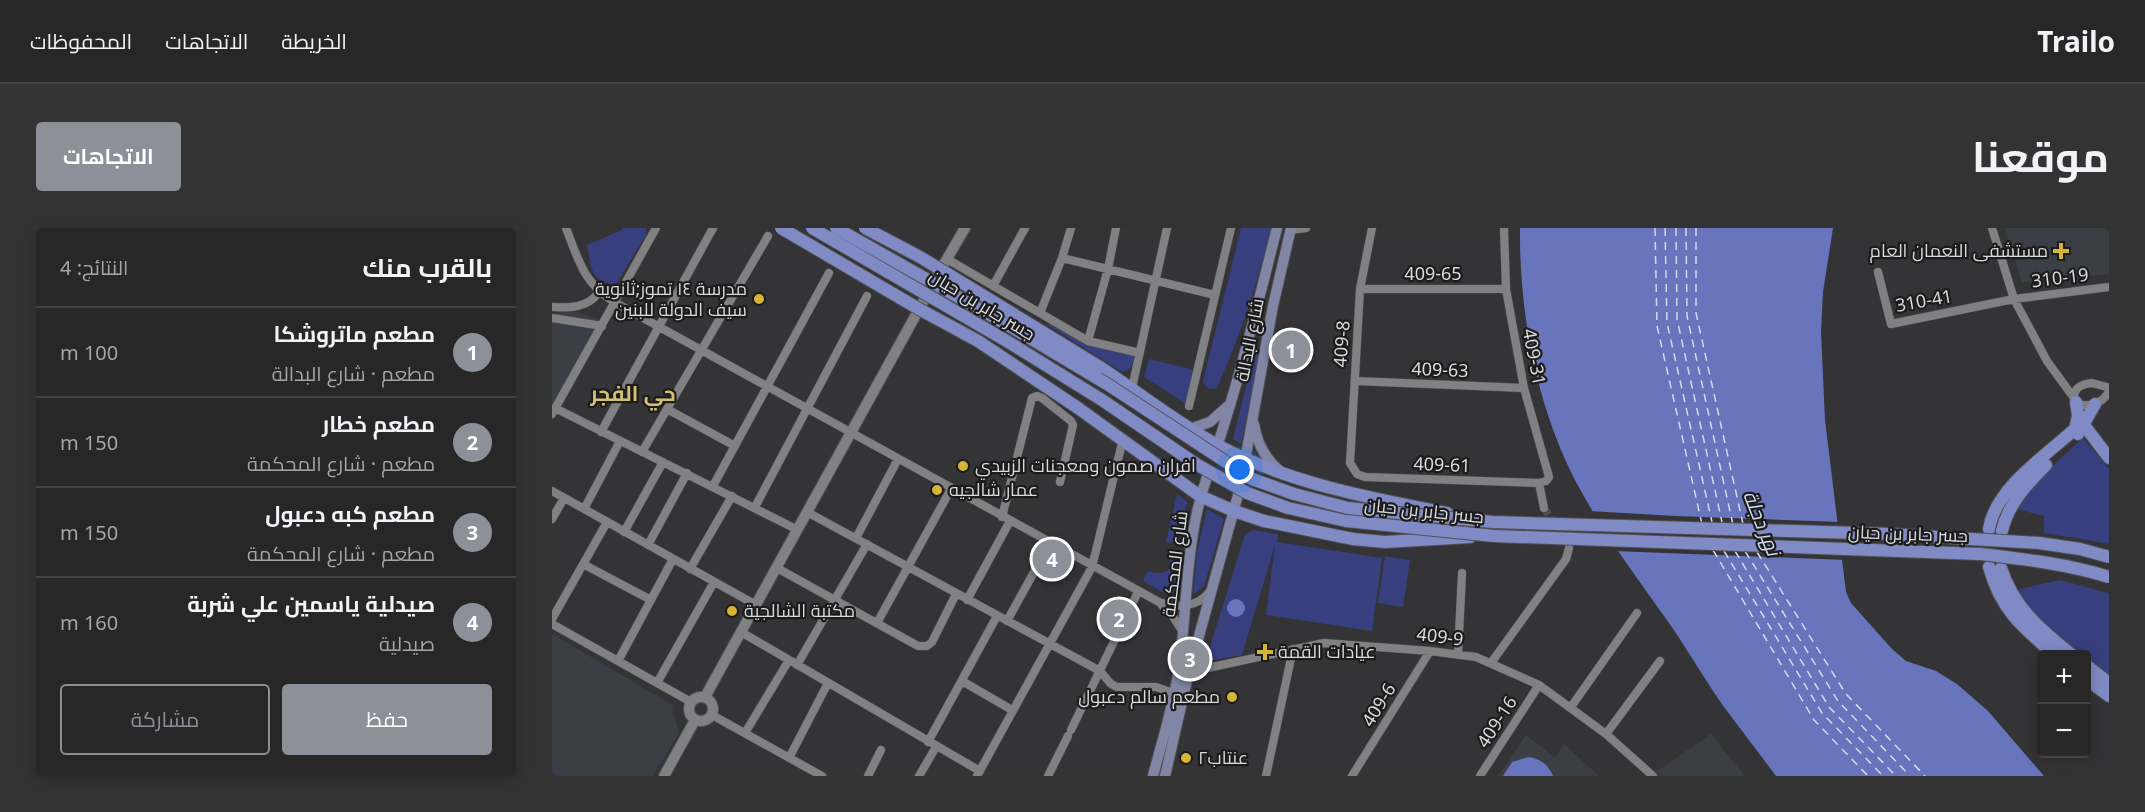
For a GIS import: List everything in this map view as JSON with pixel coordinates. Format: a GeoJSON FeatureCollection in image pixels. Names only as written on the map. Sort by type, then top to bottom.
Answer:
{"type":"FeatureCollection","features":[{"type":"Feature","properties":{"kind":"main road"},"geometry":{"type":"LineString","coordinates":[[781,228],[978,341],[1123,439],[1200,496],[1234,511],[1264,521],[1334,536],[1385,542],[1494,536]]}},
{"type":"Feature","properties":{"kind":"main road","name":"جسر جابر بن حيان"},"geometry":{"type":"LineString","coordinates":[[812,228],[1005,340],[1102,400],[1196,464],[1247,493],[1288,508],[1346,520],[1494,536],[1980,554],[2080,568],[2109,577]]}},
{"type":"Feature","properties":{"kind":"main road","name":"جسر جابر بن حيان"},"geometry":{"type":"LineString","coordinates":[[836,228],[1107,384],[1252,479],[1294,494],[1361,511],[1492,522],[1890,534],[2039,543],[2109,556]]}},
{"type":"Feature","properties":{"kind":"main road"},"geometry":{"type":"LineString","coordinates":[[865,228],[920,257],[1100,367],[1217,448],[1244,462],[1338,491],[1492,522]]}},
{"type":"Feature","properties":{"kind":"main road","name":"شارع البدالة"},"geometry":{"type":"LineString","coordinates":[[1217,448],[1259,302],[1277,228]]}},
{"type":"Feature","properties":{"kind":"main road","name":"شارع البدالة"},"geometry":{"type":"LineString","coordinates":[[1244,462],[1273,306],[1291,229]]}},
{"type":"Feature","properties":{"kind":"main road"},"geometry":{"type":"LineString","coordinates":[[1989,529],[1993,512],[2014,484],[2075,429],[2079,416],[2075,400]]}},
{"type":"Feature","properties":{"kind":"main road"},"geometry":{"type":"LineString","coordinates":[[1190,429],[1218,417],[1232,401]]}},
{"type":"Feature","properties":{"kind":"main road"},"geometry":{"type":"LineString","coordinates":[[2002,531],[2010,509],[2025,487],[2076,437],[2095,404]]}},
{"type":"Feature","properties":{"kind":"main road"},"geometry":{"type":"LineString","coordinates":[[1252,413],[1260,448],[1283,474]]}},
{"type":"Feature","properties":{"kind":"main road"},"geometry":{"type":"LineString","coordinates":[[2084,425],[2109,458]]}},
{"type":"Feature","properties":{"kind":"main road","name":"شارع المحكمة"},"geometry":{"type":"LineString","coordinates":[[1153,776],[1179,670],[1189,552],[1206,477]]}},
{"type":"Feature","properties":{"kind":"main road","name":"شارع المحكمة"},"geometry":{"type":"LineString","coordinates":[[1165,776],[1211,589],[1238,495]]}},
{"type":"Feature","properties":{"kind":"main road"},"geometry":{"type":"LineString","coordinates":[[2050,650],[2025,630],[2006,609],[1995,589],[1995,568],[2020,607],[2040,629],[2067,650]]}},
{"type":"Feature","properties":{"kind":"main road"},"geometry":{"type":"LineString","coordinates":[[2091,669],[2109,683]]}},
{"type":"Feature","properties":{"kind":"main road"},"geometry":{"type":"LineString","coordinates":[[2091,683],[2109,696]]}},
{"type":"Feature","properties":{"kind":"street"},"geometry":{"type":"LineString","coordinates":[[566,228],[587,279],[599,292],[700,351],[1159,602],[1168,605],[1186,605],[1201,601],[1211,589]]}},
{"type":"Feature","properties":{"kind":"street"},"geometry":{"type":"LineString","coordinates":[[656,228],[554,411],[687,473],[798,530]]}},
{"type":"Feature","properties":{"kind":"street"},"geometry":{"type":"LineString","coordinates":[[601,432],[713,228]]}},
{"type":"Feature","properties":{"kind":"street"},"geometry":{"type":"LineString","coordinates":[[937,276],[964,228]]}},
{"type":"Feature","properties":{"kind":"street"},"geometry":{"type":"LineString","coordinates":[[993,286],[1025,228]]}},
{"type":"Feature","properties":{"kind":"street"},"geometry":{"type":"LineString","coordinates":[[1040,313],[1062,258],[1071,228]]}},
{"type":"Feature","properties":{"kind":"street"},"geometry":{"type":"LineString","coordinates":[[1088,341],[1108,269],[1116,228]]}},
{"type":"Feature","properties":{"kind":"street"},"geometry":{"type":"LineString","coordinates":[[1132,388],[1167,228]]}},
{"type":"Feature","properties":{"kind":"street"},"geometry":{"type":"LineString","coordinates":[[1190,406],[1231,228]]}},
{"type":"Feature","properties":{"kind":"street"},"geometry":{"type":"LineString","coordinates":[[1291,229],[1306,228]]}},
{"type":"Feature","properties":{"kind":"street","name":"409-8"},"geometry":{"type":"LineString","coordinates":[[1350,463],[1360,288],[1372,228]]}},
{"type":"Feature","properties":{"kind":"street","name":"409-31"},"geometry":{"type":"LineString","coordinates":[[1504,228],[1506,290],[1524,388],[1549,477],[1546,481],[1539,483]]}},
{"type":"Feature","properties":{"kind":"street"},"geometry":{"type":"LineString","coordinates":[[1992,228],[2014,299],[2048,362],[2075,400],[2084,406],[2095,404],[2104,399],[2109,392],[2103,384],[2080,386],[2062,381]]}},
{"type":"Feature","properties":{"kind":"street"},"geometry":{"type":"LineString","coordinates":[[642,452],[768,236]]}},
{"type":"Feature","properties":{"kind":"street"},"geometry":{"type":"LineString","coordinates":[[1062,258],[1215,295]]}},
{"type":"Feature","properties":{"kind":"street"},"geometry":{"type":"LineString","coordinates":[[946,259],[1088,341],[1140,353]]}},
{"type":"Feature","properties":{"kind":"street","name":"310-41"},"geometry":{"type":"LineString","coordinates":[[1878,272],[1891,324],[2014,299]]}},
{"type":"Feature","properties":{"kind":"street"},"geometry":{"type":"LineString","coordinates":[[712,486],[829,273]]}},
{"type":"Feature","properties":{"kind":"street","name":"310-19"},"geometry":{"type":"LineString","coordinates":[[2014,299],[2109,287]]}},
{"type":"Feature","properties":{"kind":"street","name":"409-65"},"geometry":{"type":"LineString","coordinates":[[1360,288],[1506,290]]}},
{"type":"Feature","properties":{"kind":"street"},"geometry":{"type":"LineString","coordinates":[[552,307],[583,305],[595,298],[599,292]]}},
{"type":"Feature","properties":{"kind":"street"},"geometry":{"type":"LineString","coordinates":[[755,507],[867,296]]}},
{"type":"Feature","properties":{"kind":"street"},"geometry":{"type":"LineString","coordinates":[[705,697],[923,302]]}},
{"type":"Feature","properties":{"kind":"street"},"geometry":{"type":"LineString","coordinates":[[552,318],[602,326]]}},
{"type":"Feature","properties":{"kind":"street","name":"409-63"},"geometry":{"type":"LineString","coordinates":[[1355,381],[1524,388]]}},
{"type":"Feature","properties":{"kind":"street"},"geometry":{"type":"LineString","coordinates":[[2075,400],[2075,391],[2080,386]]}},
{"type":"Feature","properties":{"kind":"street"},"geometry":{"type":"LineString","coordinates":[[967,600],[1006,519],[1032,398],[1037,396],[1064,415],[1073,426],[1060,482]]}},
{"type":"Feature","properties":{"kind":"street"},"geometry":{"type":"LineString","coordinates":[[667,409],[735,446]]}},
{"type":"Feature","properties":{"kind":"street"},"geometry":{"type":"LineString","coordinates":[[741,632],[978,774],[1092,567],[1123,439]]}},
{"type":"Feature","properties":{"kind":"street"},"geometry":{"type":"LineString","coordinates":[[584,509],[620,441]]}},
{"type":"Feature","properties":{"kind":"street"},"geometry":{"type":"LineString","coordinates":[[856,538],[898,459]]}},
{"type":"Feature","properties":{"kind":"street"},"geometry":{"type":"LineString","coordinates":[[624,532],[663,462]]}},
{"type":"Feature","properties":{"kind":"street","name":"409-61"},"geometry":{"type":"LineString","coordinates":[[1350,463],[1357,474],[1365,477],[1539,483]]}},
{"type":"Feature","properties":{"kind":"street"},"geometry":{"type":"LineString","coordinates":[[648,545],[687,473]]}},
{"type":"Feature","properties":{"kind":"street"},"geometry":{"type":"LineString","coordinates":[[1539,483],[1544,508]]}},
{"type":"Feature","properties":{"kind":"street"},"geometry":{"type":"LineString","coordinates":[[877,623],[951,489]]}},
{"type":"Feature","properties":{"kind":"street"},"geometry":{"type":"LineString","coordinates":[[552,491],[756,605]]}},
{"type":"Feature","properties":{"kind":"street"},"geometry":{"type":"LineString","coordinates":[[690,569],[732,496]]}},
{"type":"Feature","properties":{"kind":"street"},"geometry":{"type":"LineString","coordinates":[[552,519],[564,498]]}},
{"type":"Feature","properties":{"kind":"street"},"geometry":{"type":"LineString","coordinates":[[807,512],[1100,670],[1111,684],[1117,687],[1156,687],[1173,693]]}},
{"type":"Feature","properties":{"kind":"street"},"geometry":{"type":"LineString","coordinates":[[552,619],[607,522]]}},
{"type":"Feature","properties":{"kind":"street"},"geometry":{"type":"LineString","coordinates":[[1007,621],[1050,543]]}},
{"type":"Feature","properties":{"kind":"street"},"geometry":{"type":"LineString","coordinates":[[797,665],[867,544]]}},
{"type":"Feature","properties":{"kind":"street"},"geometry":{"type":"LineString","coordinates":[[1491,663],[1566,559],[1569,548]]}},
{"type":"Feature","properties":{"kind":"street"},"geometry":{"type":"LineString","coordinates":[[618,661],[673,559]]}},
{"type":"Feature","properties":{"kind":"street"},"geometry":{"type":"LineString","coordinates":[[583,564],[651,600]]}},
{"type":"Feature","properties":{"kind":"street"},"geometry":{"type":"LineString","coordinates":[[777,568],[918,646],[927,646],[932,642],[956,594]]}},
{"type":"Feature","properties":{"kind":"street"},"geometry":{"type":"LineString","coordinates":[[1458,654],[1462,573]]}},
{"type":"Feature","properties":{"kind":"street"},"geometry":{"type":"LineString","coordinates":[[657,683],[714,582]]}},
{"type":"Feature","properties":{"kind":"street"},"geometry":{"type":"LineString","coordinates":[[1048,776],[1138,592]]}},
{"type":"Feature","properties":{"kind":"street"},"geometry":{"type":"LineString","coordinates":[[1159,602],[1174,618],[1183,633]]}},
{"type":"Feature","properties":{"kind":"street"},"geometry":{"type":"LineString","coordinates":[[1571,707],[1636,613]]}},
{"type":"Feature","properties":{"kind":"street"},"geometry":{"type":"LineString","coordinates":[[928,742],[997,616]]}},
{"type":"Feature","properties":{"kind":"street"},"geometry":{"type":"LineString","coordinates":[[552,624],[691,702]]}},
{"type":"Feature","properties":{"kind":"street","name":"409-9"},"geometry":{"type":"LineString","coordinates":[[1190,672],[1324,643],[1458,654],[1491,663],[1539,685],[1606,734],[1653,776]]}},
{"type":"Feature","properties":{"kind":"street"},"geometry":{"type":"LineString","coordinates":[[1266,776],[1293,649]]}},
{"type":"Feature","properties":{"kind":"street","name":"409-6"},"geometry":{"type":"LineString","coordinates":[[1352,776],[1431,651]]}},
{"type":"Feature","properties":{"kind":"street"},"geometry":{"type":"LineString","coordinates":[[745,733],[789,660]]}},
{"type":"Feature","properties":{"kind":"street"},"geometry":{"type":"LineString","coordinates":[[1606,734],[1660,661]]}},
{"type":"Feature","properties":{"kind":"street"},"geometry":{"type":"LineString","coordinates":[[962,681],[1012,710]]}},
{"type":"Feature","properties":{"kind":"street"},"geometry":{"type":"LineString","coordinates":[[789,758],[828,683]]}},
{"type":"Feature","properties":{"kind":"street","name":"409-16"},"geometry":{"type":"LineString","coordinates":[[1480,776],[1539,685]]}},
{"type":"Feature","properties":{"kind":"street"},"geometry":{"type":"LineString","coordinates":[[698,697],[705,697],[713,705],[712,715],[705,721],[695,720],[689,711],[691,702],[698,697]]}},
{"type":"Feature","properties":{"kind":"street"},"geometry":{"type":"LineString","coordinates":[[712,715],[822,776]]}},
{"type":"Feature","properties":{"kind":"street"},"geometry":{"type":"LineString","coordinates":[[664,776],[695,720]]}},
{"type":"Feature","properties":{"kind":"street"},"geometry":{"type":"LineString","coordinates":[[919,776],[936,747]]}},
{"type":"Feature","properties":{"kind":"street"},"geometry":{"type":"LineString","coordinates":[[868,776],[881,750]]}},
{"type":"Feature","properties":{"kind":"shaded area"},"geometry":{"type":"Polygon","coordinates":[[[622,228],[646,228],[646,235],[615,286],[600,280],[593,272],[587,245],[622,228]]]}},
{"type":"Feature","properties":{"kind":"shaded area"},"geometry":{"type":"Polygon","coordinates":[[[1241,228],[1271,228],[1248,309],[1233,349],[1217,388],[1210,389],[1203,381],[1241,228]]]}},
{"type":"Feature","properties":{"kind":"shaded area","name":"مستشفى النعمان العام"},"geometry":{"type":"Polygon","coordinates":[[[2005,228],[2109,228],[2109,274],[2022,282],[2005,228]]]}},
{"type":"Feature","properties":{"kind":"shaded area"},"geometry":{"type":"Polygon","coordinates":[[[568,310],[600,319],[552,407],[552,314],[568,310]]]}},
{"type":"Feature","properties":{"kind":"shaded area"},"geometry":{"type":"Polygon","coordinates":[[[1051,322],[1134,355],[1131,366],[1122,372],[1048,325],[1051,322]]]}},
{"type":"Feature","properties":{"kind":"shaded area"},"geometry":{"type":"Polygon","coordinates":[[[1257,352],[1259,355],[1241,444],[1233,439],[1254,354],[1257,352]]]}},
{"type":"Feature","properties":{"kind":"shaded area"},"geometry":{"type":"Polygon","coordinates":[[[1149,359],[1195,370],[1185,403],[1144,377],[1149,359]]]}},
{"type":"Feature","properties":{"kind":"shaded area"},"geometry":{"type":"Polygon","coordinates":[[[2083,438],[2109,469],[2109,544],[2044,533],[2044,516],[2017,509],[2040,477],[2083,438]]]}},
{"type":"Feature","properties":{"kind":"shaded area"},"geometry":{"type":"Polygon","coordinates":[[[1177,494],[1187,502],[1178,541],[1166,543],[1177,494]]]}},
{"type":"Feature","properties":{"kind":"shaded area"},"geometry":{"type":"Polygon","coordinates":[[[1207,509],[1224,519],[1204,586],[1193,595],[1197,552],[1207,509]]]}},
{"type":"Feature","properties":{"kind":"shaded area"},"geometry":{"type":"Polygon","coordinates":[[[1253,530],[1278,534],[1277,542],[1382,558],[1372,631],[1266,615],[1275,545],[1242,655],[1206,660],[1245,534],[1253,530]]]}},
{"type":"Feature","properties":{"kind":"shaded area"},"geometry":{"type":"Polygon","coordinates":[[[1177,554],[1178,595],[1166,594],[1143,581],[1148,571],[1158,573],[1167,571],[1171,565],[1169,555],[1177,554]]]}},
{"type":"Feature","properties":{"kind":"shaded area"},"geometry":{"type":"Polygon","coordinates":[[[1385,556],[1410,560],[1403,607],[1378,603],[1385,556]]]}},
{"type":"Feature","properties":{"kind":"shaded area"},"geometry":{"type":"Polygon","coordinates":[[[2060,580],[2109,593],[2109,674],[2091,660],[2091,650],[2078,650],[2046,625],[2016,590],[2060,580]]]}},
{"type":"Feature","properties":{"kind":"shaded area"},"geometry":{"type":"Polygon","coordinates":[[[552,634],[671,704],[679,733],[653,776],[552,776],[552,634]]]}},
{"type":"Feature","properties":{"kind":"shaded area"},"geometry":{"type":"Polygon","coordinates":[[[1711,734],[1745,776],[1661,776],[1656,772],[1711,734]]]}},
{"type":"Feature","properties":{"kind":"shaded area"},"geometry":{"type":"Polygon","coordinates":[[[1526,735],[1555,758],[1564,744],[1599,776],[1498,776],[1526,735]]]}},
{"type":"Feature","properties":{"kind":"water","name":"نهر دجلة"},"geometry":{"type":"Polygon","coordinates":[[[1520,228],[1833,228],[1823,292],[1821,332],[1825,420],[1846,592],[1851,603],[1892,649],[1906,661],[1936,671],[1957,684],[1988,711],[2044,776],[1776,776],[1724,707],[1672,627],[1610,539],[1566,461],[1553,430],[1534,364],[1523,295],[1520,228]]]}},
{"type":"Feature","properties":{"kind":"water"},"geometry":{"type":"Polygon","coordinates":[[[1236,599],[1242,602],[1245,608],[1242,614],[1236,617],[1230,614],[1227,608],[1230,602],[1236,599]]]}},
{"type":"Feature","properties":{"kind":"water"},"geometry":{"type":"Polygon","coordinates":[[[1528,757],[1543,763],[1553,776],[1503,776],[1512,762],[1528,757]]]}},
{"type":"Feature","properties":{"kind":"pier"},"geometry":{"type":"Polygon","coordinates":[[[1589,511],[1840,522],[1846,560],[1614,551],[1589,511]]]}},
{"type":"Feature","properties":{"kind":"ferry route"},"geometry":{"type":"LineString","coordinates":[[1655,228],[1657,326],[1702,524]]}},
{"type":"Feature","properties":{"kind":"ferry route"},"geometry":{"type":"LineString","coordinates":[[1665,228],[1667,323],[1712,522]]}},
{"type":"Feature","properties":{"kind":"ferry route"},"geometry":{"type":"LineString","coordinates":[[1676,228],[1677,319],[1722,522]]}},
{"type":"Feature","properties":{"kind":"ferry route"},"geometry":{"type":"LineString","coordinates":[[1686,228],[1687,316],[1733,525]]}},
{"type":"Feature","properties":{"kind":"ferry route"},"geometry":{"type":"LineString","coordinates":[[1696,228],[1696,313],[1743,524]]}},
{"type":"Feature","properties":{"kind":"ferry route"},"geometry":{"type":"LineString","coordinates":[[1713,550],[1814,720],[1868,776]]}},
{"type":"Feature","properties":{"kind":"ferry route"},"geometry":{"type":"LineString","coordinates":[[1724,551],[1822,713],[1883,776]]}},
{"type":"Feature","properties":{"kind":"ferry route"},"geometry":{"type":"LineString","coordinates":[[1735,551],[1829,707],[1896,776]]}},
{"type":"Feature","properties":{"kind":"ferry route"},"geometry":{"type":"LineString","coordinates":[[1745,551],[1838,701],[1910,776]]}},
{"type":"Feature","properties":{"kind":"ferry route"},"geometry":{"type":"LineString","coordinates":[[1757,552],[1846,694],[1925,776]]}},
{"type":"Feature","properties":{"kind":"tunnel"},"geometry":{"type":"LineString","coordinates":[[1544,508],[1567,541]]}},
{"type":"Feature","properties":{"kind":"place","name":"مستشفى النعمان العام"},"geometry":{"type":"Point","coordinates":[2061,251]}},
{"type":"Feature","properties":{"kind":"place","name":"مدرسة ١٤ تموز;ثانوية سيف الدولة للبنين"},"geometry":{"type":"Point","coordinates":[759,299]}},
{"type":"Feature","properties":{"kind":"place","name":"مطعم ماتروشكا"},"geometry":{"type":"Point","coordinates":[1291,350]}},
{"type":"Feature","properties":{"kind":"place","name":"افران صمون ومعجنات الزبيدي"},"geometry":{"type":"Point","coordinates":[963,466]}},
{"type":"Feature","properties":{"kind":"place","name":"عمار شالجيه"},"geometry":{"type":"Point","coordinates":[937,490]}},
{"type":"Feature","properties":{"kind":"place","name":"صيدلية ياسمين علي شربة"},"geometry":{"type":"Point","coordinates":[1052,559]}},
{"type":"Feature","properties":{"kind":"place","name":"مكتبة الشالجية"},"geometry":{"type":"Point","coordinates":[732,611]}},
{"type":"Feature","properties":{"kind":"place","name":"مطعم خطار"},"geometry":{"type":"Point","coordinates":[1119,619]}},
{"type":"Feature","properties":{"kind":"place","name":"عيادات القمة"},"geometry":{"type":"Point","coordinates":[1265,652]}},
{"type":"Feature","properties":{"kind":"place","name":"مطعم كبه دعبول"},"geometry":{"type":"Point","coordinates":[1190,659]}},
{"type":"Feature","properties":{"kind":"place","name":"مطعم سالم دعبول"},"geometry":{"type":"Point","coordinates":[1232,697]}},
{"type":"Feature","properties":{"kind":"place","name":"عنتاب٢"},"geometry":{"type":"Point","coordinates":[1186,758]}},
{"type":"Feature","properties":{"kind":"district","name":"حي الفجر"},"geometry":{"type":"Point","coordinates":[633,394]}}]}
